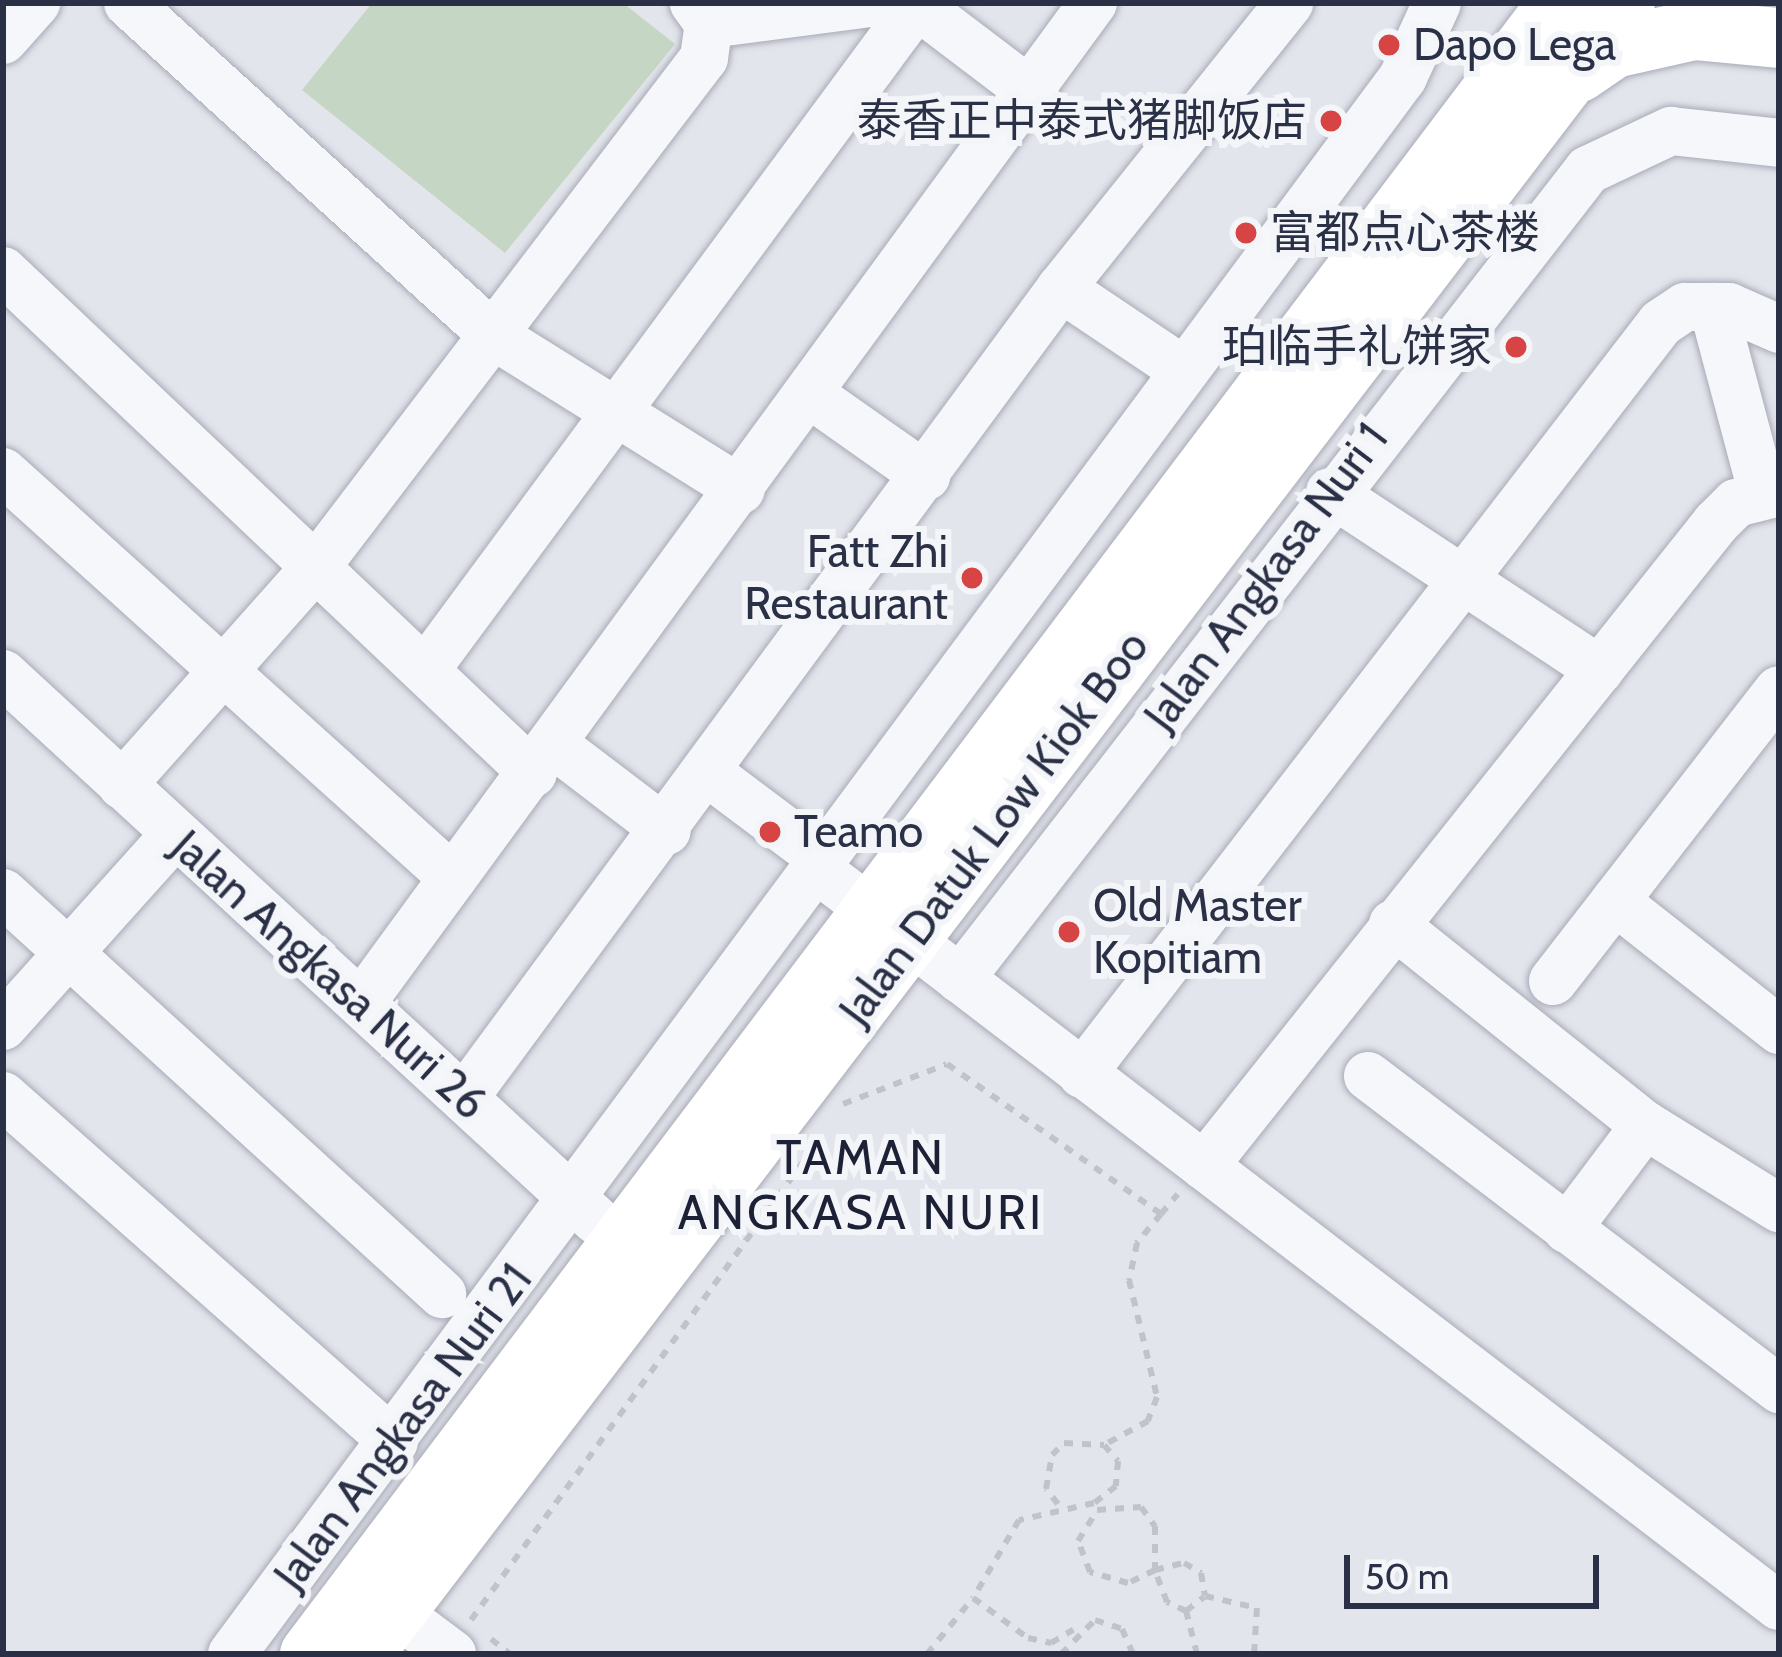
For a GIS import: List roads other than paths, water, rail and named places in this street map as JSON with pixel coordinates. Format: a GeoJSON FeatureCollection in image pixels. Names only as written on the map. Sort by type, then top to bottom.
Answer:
{"type":"FeatureCollection","features":[{"type":"Feature","properties":{"kind":"main road","name":"Jalan Datuk Low Kiok Boo"},"geometry":{"type":"LineString","coordinates":[[310,1654],[374,1618],[1547,34],[1624,3]]}},
{"type":"Feature","properties":{"kind":"main road"},"geometry":{"type":"LineString","coordinates":[[1547,34],[1614,48],[1694,30],[1779,38]]}},
{"type":"Feature","properties":{"kind":"street"},"geometry":{"type":"LineString","coordinates":[[3,40],[36,3]]}},
{"type":"Feature","properties":{"kind":"street"},"geometry":{"type":"LineString","coordinates":[[128,3],[493,335],[741,490]]}},
{"type":"Feature","properties":{"kind":"street"},"geometry":{"type":"LineString","coordinates":[[362,1003],[1035,95],[1093,3]]}},
{"type":"Feature","properties":{"kind":"street"},"geometry":{"type":"LineString","coordinates":[[464,1098],[667,831],[1061,288],[1288,3]]}},
{"type":"Feature","properties":{"kind":"street","name":"Jalan Angkasa Nuri 21"},"geometry":{"type":"LineString","coordinates":[[232,1654],[821,865],[1180,368],[1403,77],[1437,3]]}},
{"type":"Feature","properties":{"kind":"street"},"geometry":{"type":"LineString","coordinates":[[122,785],[319,563],[704,58],[701,13],[900,4],[1035,95]]}},
{"type":"Feature","properties":{"kind":"street"},"geometry":{"type":"LineString","coordinates":[[428,668],[619,413],[900,4]]}},
{"type":"Feature","properties":{"kind":"street","name":"Jalan Angkasa Nuri 1"},"geometry":{"type":"LineString","coordinates":[[960,979],[1330,492],[1588,170],[1671,131],[1779,143]]}},
{"type":"Feature","properties":{"kind":"street"},"geometry":{"type":"LineString","coordinates":[[3,272],[428,668],[543,758],[667,831]]}},
{"type":"Feature","properties":{"kind":"street"},"geometry":{"type":"LineString","coordinates":[[1061,288],[1180,368]]}},
{"type":"Feature","properties":{"kind":"street"},"geometry":{"type":"LineString","coordinates":[[1082,1074],[1471,578],[1661,323],[1685,307],[1713,307],[1779,328]]}},
{"type":"Feature","properties":{"kind":"street"},"geometry":{"type":"LineString","coordinates":[[1204,1166],[1716,523],[1770,491],[1713,307]]}},
{"type":"Feature","properties":{"kind":"street"},"geometry":{"type":"LineString","coordinates":[[812,395],[926,476]]}},
{"type":"Feature","properties":{"kind":"street"},"geometry":{"type":"LineString","coordinates":[[3,472],[452,878]]}},
{"type":"Feature","properties":{"kind":"street"},"geometry":{"type":"LineString","coordinates":[[1330,492],[1471,578],[1600,670]]}},
{"type":"Feature","properties":{"kind":"street","name":"Jalan Angkasa Nuri 26"},"geometry":{"type":"LineString","coordinates":[[3,674],[640,1261]]}},
{"type":"Feature","properties":{"kind":"street"},"geometry":{"type":"LineString","coordinates":[[1553,981],[1779,690]]}},
{"type":"Feature","properties":{"kind":"street"},"geometry":{"type":"LineString","coordinates":[[707,772],[890,926],[1779,1606]]}},
{"type":"Feature","properties":{"kind":"street"},"geometry":{"type":"LineString","coordinates":[[3,1026],[175,834]]}},
{"type":"Feature","properties":{"kind":"street"},"geometry":{"type":"LineString","coordinates":[[3,893],[442,1294]]}},
{"type":"Feature","properties":{"kind":"street"},"geometry":{"type":"LineString","coordinates":[[1616,901],[1779,1030]]}},
{"type":"Feature","properties":{"kind":"street"},"geometry":{"type":"LineString","coordinates":[[1394,924],[1645,1125],[1779,1208]]}},
{"type":"Feature","properties":{"kind":"street"},"geometry":{"type":"LineString","coordinates":[[1368,1076],[1779,1389]]}},
{"type":"Feature","properties":{"kind":"street"},"geometry":{"type":"LineString","coordinates":[[3,1096],[394,1442]]}},
{"type":"Feature","properties":{"kind":"street"},"geometry":{"type":"LineString","coordinates":[[1567,1229],[1645,1125]]}},
{"type":"Feature","properties":{"kind":"street"},"geometry":{"type":"LineString","coordinates":[[374,1618],[452,1654]]}},
{"type":"Feature","properties":{"kind":"place","name":"Dapo Lega"},"geometry":{"type":"Point","coordinates":[1389,45]}},
{"type":"Feature","properties":{"kind":"place","name":"泰香正中泰式猪脚饭店"},"geometry":{"type":"Point","coordinates":[1331,121]}},
{"type":"Feature","properties":{"kind":"place","name":"富都点心茶楼"},"geometry":{"type":"Point","coordinates":[1246,233]}},
{"type":"Feature","properties":{"kind":"place","name":"珀临手礼饼家"},"geometry":{"type":"Point","coordinates":[1516,347]}},
{"type":"Feature","properties":{"kind":"place","name":"Fatt Zhi Restaurant"},"geometry":{"type":"Point","coordinates":[972,578]}},
{"type":"Feature","properties":{"kind":"place","name":"Teamo"},"geometry":{"type":"Point","coordinates":[770,832]}},
{"type":"Feature","properties":{"kind":"place","name":"Old Master Kopitiam"},"geometry":{"type":"Point","coordinates":[1069,932]}},
{"type":"Feature","properties":{"kind":"district","name":"TAMAN ANGKASA NURI"},"geometry":{"type":"Point","coordinates":[861,1184]}}]}
